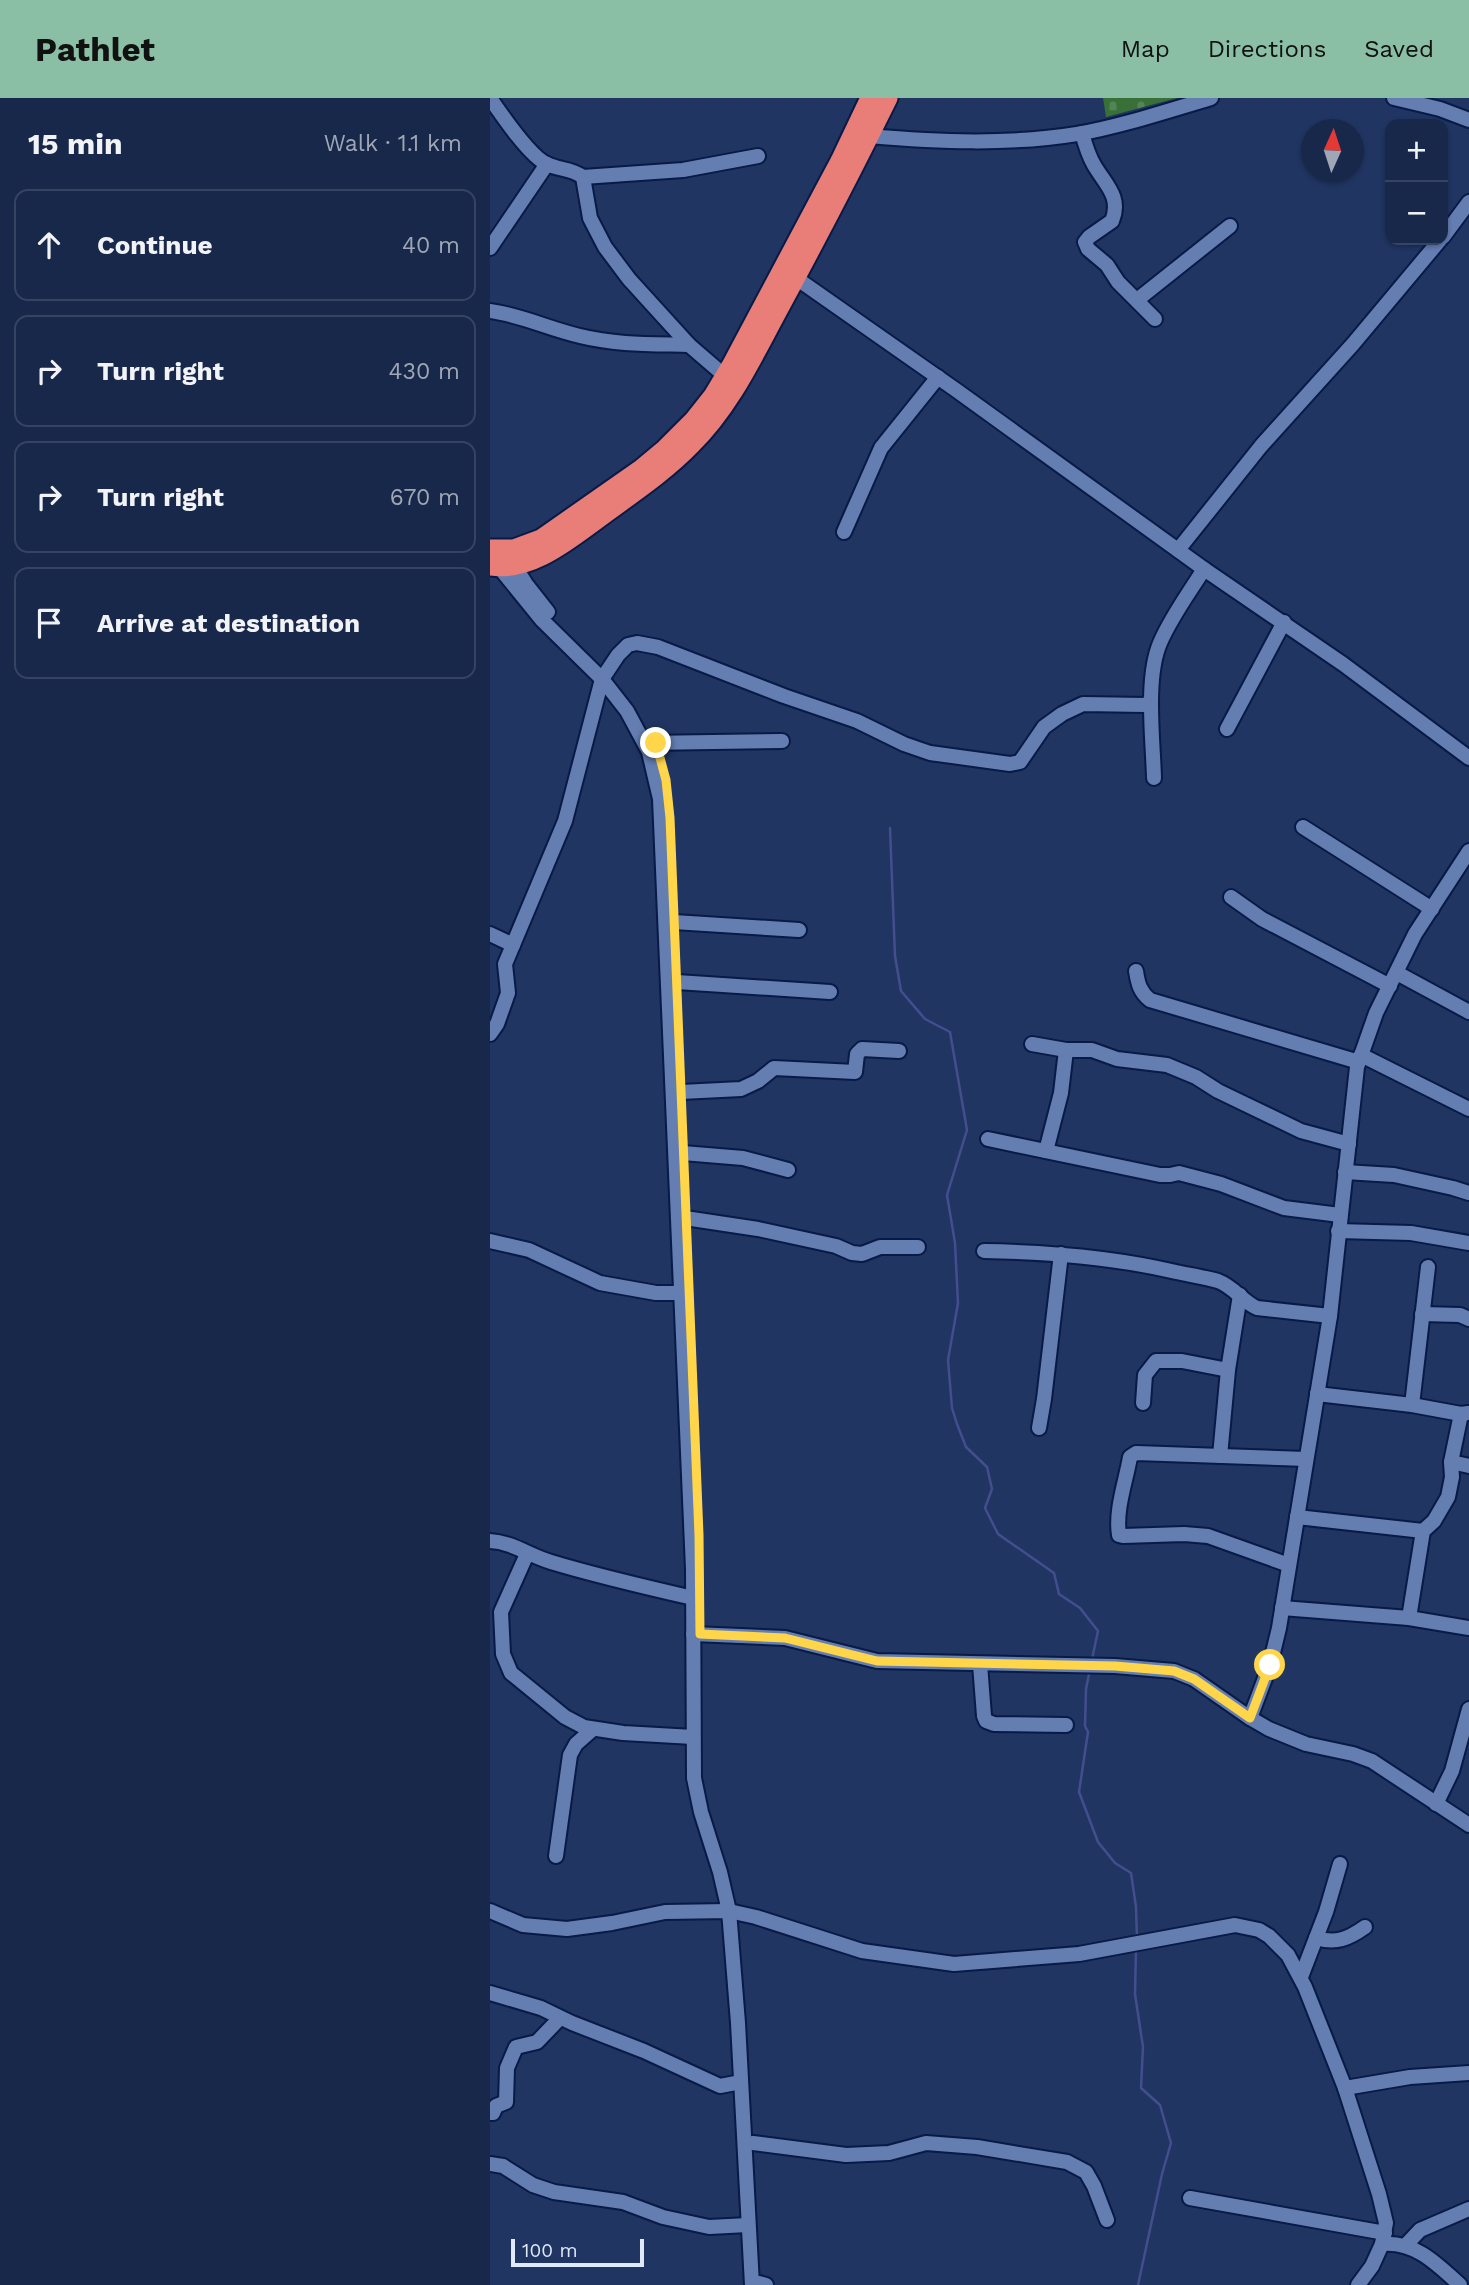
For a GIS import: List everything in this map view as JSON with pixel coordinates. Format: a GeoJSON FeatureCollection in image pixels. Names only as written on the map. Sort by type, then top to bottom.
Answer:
{"type":"FeatureCollection","features":[{"type":"Feature","properties":{"kind":"highway"},"geometry":{"type":"LineString","coordinates":[[490,549],[514,549],[541,539],[641,469],[666,449],[694,420],[725,376],[840,161],[870,98]]}},
{"type":"Feature","properties":{"kind":"highway"},"geometry":{"type":"LineString","coordinates":[[501,566],[536,559],[578,533],[670,465],[692,445],[733,393],[796,278],[888,98]]}},
{"type":"Feature","properties":{"kind":"street"},"geometry":{"type":"LineString","coordinates":[[490,98],[509,127],[547,164],[572,170],[583,177],[683,170],[758,156]]}},
{"type":"Feature","properties":{"kind":"street"},"geometry":{"type":"LineString","coordinates":[[869,136],[984,141],[1082,133],[1211,98]]}},
{"type":"Feature","properties":{"kind":"street"},"geometry":{"type":"LineString","coordinates":[[1394,98],[1440,109],[1469,120]]}},
{"type":"Feature","properties":{"kind":"street"},"geometry":{"type":"LineString","coordinates":[[1082,133],[1088,153],[1116,203],[1112,221],[1085,242],[1088,249],[1107,265],[1118,282],[1155,319]]}},
{"type":"Feature","properties":{"kind":"street"},"geometry":{"type":"LineString","coordinates":[[490,248],[547,164]]}},
{"type":"Feature","properties":{"kind":"street"},"geometry":{"type":"LineString","coordinates":[[583,177],[590,218],[601,241],[629,279],[689,345],[725,376]]}},
{"type":"Feature","properties":{"kind":"street"},"geometry":{"type":"LineString","coordinates":[[1448,229],[1469,202]]}},
{"type":"Feature","properties":{"kind":"street"},"geometry":{"type":"LineString","coordinates":[[1137,300],[1230,226]]}},
{"type":"Feature","properties":{"kind":"street"},"geometry":{"type":"LineString","coordinates":[[1178,550],[1261,446],[1353,344],[1435,245]]}},
{"type":"Feature","properties":{"kind":"street"},"geometry":{"type":"LineString","coordinates":[[796,278],[1204,569],[1284,622],[1469,758]]}},
{"type":"Feature","properties":{"kind":"street"},"geometry":{"type":"LineString","coordinates":[[490,311],[522,317],[580,337],[615,343],[689,345]]}},
{"type":"Feature","properties":{"kind":"street"},"geometry":{"type":"LineString","coordinates":[[844,532],[881,447],[938,377]]}},
{"type":"Feature","properties":{"kind":"street"},"geometry":{"type":"LineString","coordinates":[[501,566],[542,620],[629,698],[651,743],[668,797],[699,1535],[693,1737],[696,1793],[732,1912],[748,2225],[759,2285]]}},
{"type":"Feature","properties":{"kind":"street"},"geometry":{"type":"LineString","coordinates":[[1154,778],[1151,701],[1155,657],[1159,645],[1204,569]]}},
{"type":"Feature","properties":{"kind":"street"},"geometry":{"type":"LineString","coordinates":[[1227,729],[1284,622]]}},
{"type":"Feature","properties":{"kind":"street"},"geometry":{"type":"LineString","coordinates":[[490,1034],[497,1024],[508,993],[505,964],[563,830],[605,676],[624,648],[637,643],[648,644],[857,721],[923,751],[1010,764],[1020,762],[1044,727],[1083,704],[1145,705],[1151,701]]}},
{"type":"Feature","properties":{"kind":"street"},"geometry":{"type":"LineString","coordinates":[[651,743],[782,741]]}},
{"type":"Feature","properties":{"kind":"street"},"geometry":{"type":"LineString","coordinates":[[651,743],[662,820],[701,1778],[726,1871],[732,1912],[753,2143],[759,2285]]}},
{"type":"Feature","properties":{"kind":"street"},"geometry":{"type":"LineString","coordinates":[[1303,827],[1432,909]]}},
{"type":"Feature","properties":{"kind":"street"},"geometry":{"type":"LineString","coordinates":[[1250,1718],[1270,1665],[1282,1608],[1330,1316],[1354,1085],[1360,1058],[1376,1013],[1415,934],[1469,851]]}},
{"type":"Feature","properties":{"kind":"street"},"geometry":{"type":"LineString","coordinates":[[1231,897],[1262,919],[1469,1012]]}},
{"type":"Feature","properties":{"kind":"street"},"geometry":{"type":"LineString","coordinates":[[674,922],[799,930]]}},
{"type":"Feature","properties":{"kind":"street"},"geometry":{"type":"LineString","coordinates":[[490,934],[513,944]]}},
{"type":"Feature","properties":{"kind":"street"},"geometry":{"type":"LineString","coordinates":[[1136,971],[1143,994],[1150,1000],[1360,1058],[1469,1109]]}},
{"type":"Feature","properties":{"kind":"street"},"geometry":{"type":"LineString","coordinates":[[677,982],[830,992]]}},
{"type":"Feature","properties":{"kind":"street"},"geometry":{"type":"LineString","coordinates":[[1032,1044],[1066,1050],[1092,1050],[1117,1059],[1167,1065],[1301,1131],[1349,1144]]}},
{"type":"Feature","properties":{"kind":"street"},"geometry":{"type":"LineString","coordinates":[[681,1093],[741,1089],[758,1081],[775,1068],[855,1072],[857,1054],[862,1049],[899,1051]]}},
{"type":"Feature","properties":{"kind":"street"},"geometry":{"type":"LineString","coordinates":[[1046,1151],[1062,1093],[1066,1050]]}},
{"type":"Feature","properties":{"kind":"street"},"geometry":{"type":"LineString","coordinates":[[988,1139],[1160,1175],[1179,1173],[1222,1184],[1284,1208],[1340,1215]]}},
{"type":"Feature","properties":{"kind":"street"},"geometry":{"type":"LineString","coordinates":[[683,1153],[743,1158],[789,1170]]}},
{"type":"Feature","properties":{"kind":"street"},"geometry":{"type":"LineString","coordinates":[[1345,1172],[1394,1175],[1469,1193]]}},
{"type":"Feature","properties":{"kind":"street"},"geometry":{"type":"LineString","coordinates":[[685,1219],[758,1229],[836,1246],[852,1253],[862,1254],[880,1247],[918,1247]]}},
{"type":"Feature","properties":{"kind":"street"},"geometry":{"type":"LineString","coordinates":[[1338,1231],[1411,1233],[1469,1243]]}},
{"type":"Feature","properties":{"kind":"street"},"geometry":{"type":"LineString","coordinates":[[490,1241],[529,1250],[600,1283],[656,1293],[681,1293]]}},
{"type":"Feature","properties":{"kind":"street"},"geometry":{"type":"LineString","coordinates":[[984,1251],[1061,1254],[1135,1262],[1218,1281],[1231,1287],[1246,1303],[1257,1308],[1330,1316]]}},
{"type":"Feature","properties":{"kind":"street"},"geometry":{"type":"LineString","coordinates":[[1039,1428],[1061,1254]]}},
{"type":"Feature","properties":{"kind":"street"},"geometry":{"type":"LineString","coordinates":[[1412,1405],[1428,1267]]}},
{"type":"Feature","properties":{"kind":"street"},"geometry":{"type":"LineString","coordinates":[[1220,1456],[1228,1370],[1240,1295]]}},
{"type":"Feature","properties":{"kind":"street"},"geometry":{"type":"LineString","coordinates":[[1422,1314],[1460,1315],[1469,1319]]}},
{"type":"Feature","properties":{"kind":"street"},"geometry":{"type":"LineString","coordinates":[[1143,1403],[1145,1375],[1156,1360],[1182,1361],[1228,1370]]}},
{"type":"Feature","properties":{"kind":"street"},"geometry":{"type":"LineString","coordinates":[[1317,1394],[1465,1413],[1451,1462],[1452,1477],[1448,1497],[1434,1521],[1423,1531],[1409,1618]]}},
{"type":"Feature","properties":{"kind":"street"},"geometry":{"type":"LineString","coordinates":[[1289,1564],[1208,1536],[1119,1535],[1120,1510],[1130,1457],[1136,1453],[1306,1459]]}},
{"type":"Feature","properties":{"kind":"street"},"geometry":{"type":"LineString","coordinates":[[1451,1462],[1469,1466]]}},
{"type":"Feature","properties":{"kind":"street"},"geometry":{"type":"LineString","coordinates":[[1297,1517],[1423,1531]]}},
{"type":"Feature","properties":{"kind":"street"},"geometry":{"type":"LineString","coordinates":[[490,1541],[507,1543],[527,1554],[585,1573],[693,1598]]}},
{"type":"Feature","properties":{"kind":"street"},"geometry":{"type":"LineString","coordinates":[[527,1554],[501,1612],[503,1654],[511,1673],[565,1717],[584,1727],[623,1733],[693,1737]]}},
{"type":"Feature","properties":{"kind":"street"},"geometry":{"type":"LineString","coordinates":[[1282,1608],[1409,1618],[1469,1628]]}},
{"type":"Feature","properties":{"kind":"street"},"geometry":{"type":"LineString","coordinates":[[696,1634],[785,1638],[877,1661],[1115,1666],[1163,1669],[1184,1674],[1277,1733],[1306,1744],[1372,1760],[1469,1825]]}},
{"type":"Feature","properties":{"kind":"street"},"geometry":{"type":"LineString","coordinates":[[980,1664],[986,1721],[994,1724],[1066,1726]]}},
{"type":"Feature","properties":{"kind":"street"},"geometry":{"type":"LineString","coordinates":[[1436,1804],[1452,1771],[1469,1709]]}},
{"type":"Feature","properties":{"kind":"street"},"geometry":{"type":"LineString","coordinates":[[556,1856],[570,1755],[576,1744],[593,1729]]}},
{"type":"Feature","properties":{"kind":"street"},"geometry":{"type":"LineString","coordinates":[[1301,1977],[1340,1864]]}},
{"type":"Feature","properties":{"kind":"street"},"geometry":{"type":"LineString","coordinates":[[490,1911],[523,1926],[567,1929],[665,1912],[732,1912],[862,1951],[954,1964],[1079,1954],[1217,1928],[1247,1926],[1269,1936],[1278,1944],[1301,1977],[1345,2088],[1383,2208],[1384,2239],[1372,2266],[1358,2285]]}},
{"type":"Feature","properties":{"kind":"street"},"geometry":{"type":"LineString","coordinates":[[1316,1938],[1344,1940],[1365,1927]]}},
{"type":"Feature","properties":{"kind":"street"},"geometry":{"type":"LineString","coordinates":[[490,1993],[541,2008],[720,2085],[741,2082]]}},
{"type":"Feature","properties":{"kind":"street"},"geometry":{"type":"LineString","coordinates":[[490,2113],[493,2113],[496,2106],[506,2102],[507,2068],[516,2047],[537,2042],[560,2018]]}},
{"type":"Feature","properties":{"kind":"street"},"geometry":{"type":"LineString","coordinates":[[1345,2088],[1410,2077],[1469,2073]]}},
{"type":"Feature","properties":{"kind":"street"},"geometry":{"type":"LineString","coordinates":[[753,2143],[846,2155],[889,2153],[926,2143],[977,2147],[1067,2162],[1086,2172],[1107,2220]]}},
{"type":"Feature","properties":{"kind":"street"},"geometry":{"type":"LineString","coordinates":[[490,2164],[513,2171],[541,2189],[568,2196],[579,2195],[623,2202],[663,2217],[709,2227],[748,2225]]}},
{"type":"Feature","properties":{"kind":"street"},"geometry":{"type":"LineString","coordinates":[[1190,2198],[1412,2247],[1460,2285]]}},
{"type":"Feature","properties":{"kind":"street"},"geometry":{"type":"LineString","coordinates":[[1405,2246],[1420,2231],[1437,2221],[1469,2209]]}},
{"type":"Feature","properties":{"kind":"green space"},"geometry":{"type":"Polygon","coordinates":[[[1103,98],[1177,98],[1106,117],[1103,98]]]}},
{"type":"Feature","properties":{"kind":"waterway"},"geometry":{"type":"LineString","coordinates":[[890,828],[895,956],[901,991],[925,1019],[950,1032],[967,1130],[947,1195],[955,1243],[958,1303],[948,1360],[952,1408],[966,1447],[987,1467],[992,1489],[985,1508],[998,1534],[1054,1573],[1059,1594],[1080,1608],[1098,1631],[1092,1659]]}},
{"type":"Feature","properties":{"kind":"waterway"},"geometry":{"type":"LineString","coordinates":[[1090,1669],[1086,1689],[1085,1726],[1088,1732],[1079,1792],[1098,1842],[1115,1863],[1131,1873],[1137,1939]]}},
{"type":"Feature","properties":{"kind":"waterway"},"geometry":{"type":"LineString","coordinates":[[1136,1949],[1135,1994],[1143,2047],[1141,2088],[1160,2105],[1171,2143],[1138,2285]]}},
{"type":"Feature","properties":{"kind":"route"},"geometry":{"type":"LineString","coordinates":[[656,743],[666,780],[670,818],[699,1535],[700,1634],[785,1638],[877,1661],[1087,1665],[1174,1671],[1204,1685],[1250,1718],[1270,1665]]}}]}
